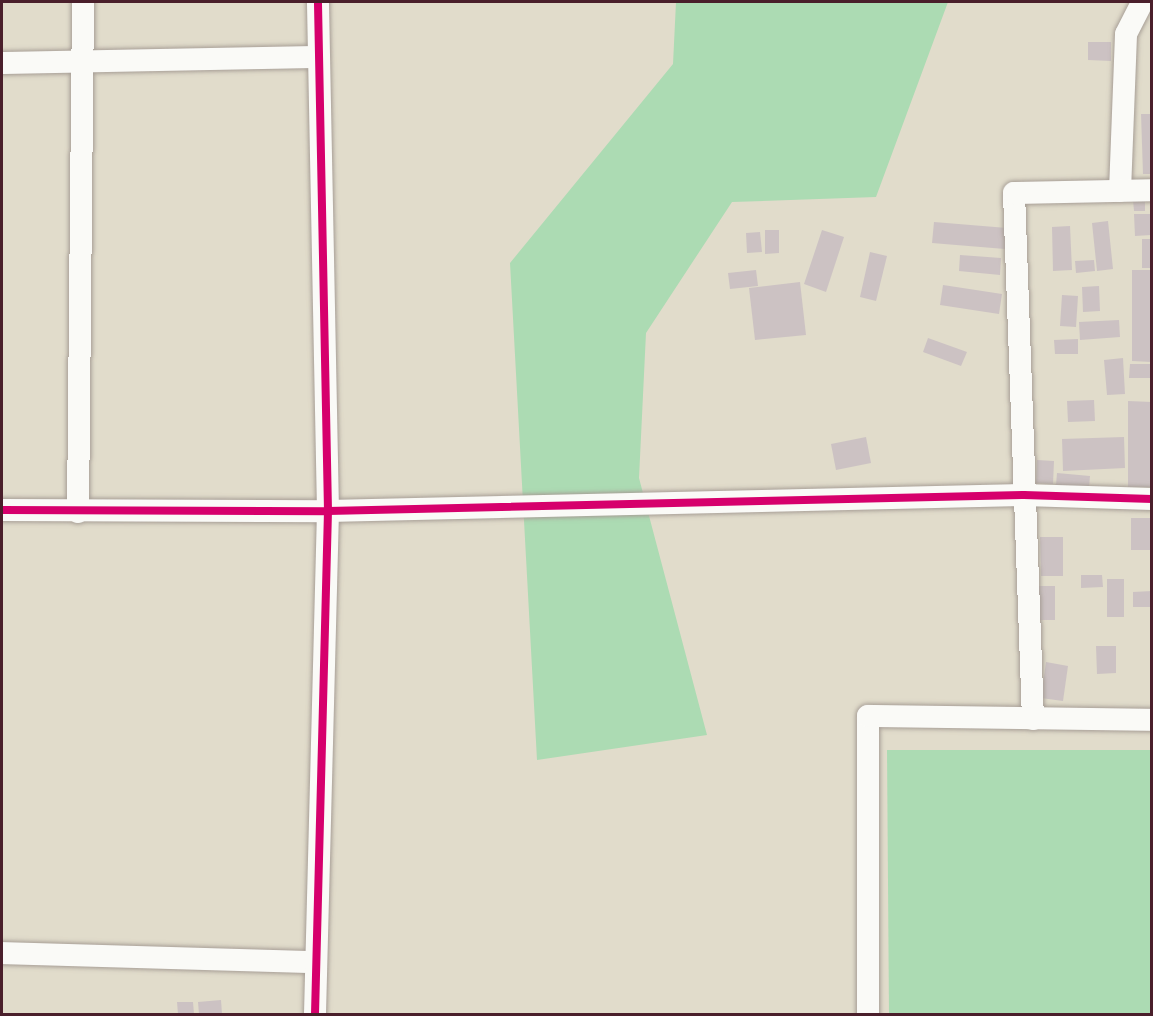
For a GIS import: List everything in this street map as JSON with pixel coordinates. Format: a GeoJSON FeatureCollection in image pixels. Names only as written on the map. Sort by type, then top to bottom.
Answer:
{"type":"FeatureCollection","features":[{"type":"Feature","properties":{"kind":"street"},"geometry":{"type":"LineString","coordinates":[[78,512],[84,2]]}},
{"type":"Feature","properties":{"kind":"street"},"geometry":{"type":"LineString","coordinates":[[315,1014],[314,962],[328,511],[316,57],[318,2]]}},
{"type":"Feature","properties":{"kind":"street"},"geometry":{"type":"LineString","coordinates":[[1120,191],[1126,34],[1142,2]]}},
{"type":"Feature","properties":{"kind":"street"},"geometry":{"type":"LineString","coordinates":[[2,63],[316,57]]}},
{"type":"Feature","properties":{"kind":"street"},"geometry":{"type":"LineString","coordinates":[[1033,719],[1014,193],[1152,190]]}},
{"type":"Feature","properties":{"kind":"street"},"geometry":{"type":"LineString","coordinates":[[2,510],[328,511],[1024,495],[1152,499]]}},
{"type":"Feature","properties":{"kind":"street"},"geometry":{"type":"LineString","coordinates":[[868,1014],[868,716],[1152,720]]}},
{"type":"Feature","properties":{"kind":"street"},"geometry":{"type":"LineString","coordinates":[[2,953],[314,962]]}},
{"type":"Feature","properties":{"kind":"green space"},"geometry":{"type":"Polygon","coordinates":[[[676,2],[948,2],[876,197],[732,202],[646,333],[639,478],[707,735],[537,760],[510,263],[673,64],[676,2]]]}},
{"type":"Feature","properties":{"kind":"green space"},"geometry":{"type":"Polygon","coordinates":[[[887,750],[1151,750],[1151,1014],[889,1014],[887,750]]]}},
{"type":"Feature","properties":{"kind":"building"},"geometry":{"type":"Polygon","coordinates":[[[1088,42],[1111,42],[1111,61],[1088,60],[1088,42]]]}},
{"type":"Feature","properties":{"kind":"building"},"geometry":{"type":"Polygon","coordinates":[[[1141,114],[1152,114],[1152,174],[1143,174],[1141,114]]]}},
{"type":"Feature","properties":{"kind":"building"},"geometry":{"type":"Polygon","coordinates":[[[1145,199],[1145,211],[1134,211],[1133,200],[1145,199]]]}},
{"type":"Feature","properties":{"kind":"building"},"geometry":{"type":"Polygon","coordinates":[[[1134,214],[1151,214],[1151,235],[1135,236],[1134,214]]]}},
{"type":"Feature","properties":{"kind":"building"},"geometry":{"type":"Polygon","coordinates":[[[1108,221],[1113,269],[1097,271],[1092,223],[1108,221]]]}},
{"type":"Feature","properties":{"kind":"building"},"geometry":{"type":"Polygon","coordinates":[[[934,222],[1007,228],[1005,249],[932,243],[934,222]]]}},
{"type":"Feature","properties":{"kind":"building"},"geometry":{"type":"Polygon","coordinates":[[[1070,226],[1072,270],[1053,271],[1052,227],[1070,226]]]}},
{"type":"Feature","properties":{"kind":"building"},"geometry":{"type":"Polygon","coordinates":[[[765,230],[779,230],[779,253],[765,254],[765,230]]]}},
{"type":"Feature","properties":{"kind":"building"},"geometry":{"type":"Polygon","coordinates":[[[822,230],[844,237],[826,292],[804,284],[822,230]]]}},
{"type":"Feature","properties":{"kind":"building"},"geometry":{"type":"Polygon","coordinates":[[[760,232],[762,252],[747,253],[746,233],[760,232]]]}},
{"type":"Feature","properties":{"kind":"building"},"geometry":{"type":"Polygon","coordinates":[[[1142,239],[1152,239],[1152,268],[1142,268],[1142,239]]]}},
{"type":"Feature","properties":{"kind":"building"},"geometry":{"type":"Polygon","coordinates":[[[870,252],[887,256],[876,301],[860,297],[870,252]]]}},
{"type":"Feature","properties":{"kind":"building"},"geometry":{"type":"Polygon","coordinates":[[[960,255],[1001,258],[1000,275],[959,271],[960,255]]]}},
{"type":"Feature","properties":{"kind":"building"},"geometry":{"type":"Polygon","coordinates":[[[1094,260],[1095,271],[1076,273],[1075,261],[1094,260]]]}},
{"type":"Feature","properties":{"kind":"building"},"geometry":{"type":"Polygon","coordinates":[[[756,270],[758,286],[730,289],[728,273],[756,270]]]}},
{"type":"Feature","properties":{"kind":"building"},"geometry":{"type":"Polygon","coordinates":[[[1132,270],[1152,270],[1152,362],[1132,361],[1132,270]]]}},
{"type":"Feature","properties":{"kind":"building"},"geometry":{"type":"Polygon","coordinates":[[[800,282],[806,335],[755,340],[749,288],[800,282]]]}},
{"type":"Feature","properties":{"kind":"building"},"geometry":{"type":"Polygon","coordinates":[[[943,285],[1002,294],[999,314],[940,305],[943,285]]]}},
{"type":"Feature","properties":{"kind":"building"},"geometry":{"type":"Polygon","coordinates":[[[1099,286],[1100,311],[1083,312],[1082,287],[1099,286]]]}},
{"type":"Feature","properties":{"kind":"building"},"geometry":{"type":"Polygon","coordinates":[[[1062,295],[1078,296],[1076,327],[1060,326],[1062,295]]]}},
{"type":"Feature","properties":{"kind":"building"},"geometry":{"type":"Polygon","coordinates":[[[1119,320],[1120,337],[1080,340],[1079,322],[1119,320]]]}},
{"type":"Feature","properties":{"kind":"building"},"geometry":{"type":"Polygon","coordinates":[[[928,338],[967,352],[961,366],[923,352],[928,338]]]}},
{"type":"Feature","properties":{"kind":"building"},"geometry":{"type":"Polygon","coordinates":[[[1078,339],[1078,354],[1055,354],[1054,340],[1078,339]]]}},
{"type":"Feature","properties":{"kind":"building"},"geometry":{"type":"Polygon","coordinates":[[[1123,358],[1125,394],[1107,395],[1104,360],[1123,358]]]}},
{"type":"Feature","properties":{"kind":"building"},"geometry":{"type":"Polygon","coordinates":[[[1130,364],[1152,364],[1152,378],[1129,378],[1130,364]]]}},
{"type":"Feature","properties":{"kind":"building"},"geometry":{"type":"Polygon","coordinates":[[[1094,400],[1095,421],[1068,422],[1067,401],[1094,400]]]}},
{"type":"Feature","properties":{"kind":"building"},"geometry":{"type":"Polygon","coordinates":[[[1128,401],[1152,402],[1152,487],[1128,487],[1128,401]]]}},
{"type":"Feature","properties":{"kind":"building"},"geometry":{"type":"Polygon","coordinates":[[[866,437],[871,463],[836,470],[831,444],[866,437]]]}},
{"type":"Feature","properties":{"kind":"building"},"geometry":{"type":"Polygon","coordinates":[[[1124,437],[1125,468],[1063,471],[1062,439],[1124,437]]]}},
{"type":"Feature","properties":{"kind":"building"},"geometry":{"type":"Polygon","coordinates":[[[1037,460],[1054,461],[1053,484],[1036,483],[1037,460]]]}},
{"type":"Feature","properties":{"kind":"building"},"geometry":{"type":"Polygon","coordinates":[[[1057,473],[1090,476],[1089,488],[1056,485],[1057,473]]]}},
{"type":"Feature","properties":{"kind":"building"},"geometry":{"type":"Polygon","coordinates":[[[1131,518],[1152,518],[1152,550],[1131,550],[1131,518]]]}},
{"type":"Feature","properties":{"kind":"building"},"geometry":{"type":"Polygon","coordinates":[[[1040,537],[1063,537],[1063,576],[1041,576],[1040,537]]]}},
{"type":"Feature","properties":{"kind":"building"},"geometry":{"type":"Polygon","coordinates":[[[1081,575],[1102,575],[1103,587],[1081,588],[1081,575]]]}},
{"type":"Feature","properties":{"kind":"building"},"geometry":{"type":"Polygon","coordinates":[[[1107,579],[1124,579],[1124,617],[1107,617],[1107,579]]]}},
{"type":"Feature","properties":{"kind":"building"},"geometry":{"type":"Polygon","coordinates":[[[1039,586],[1055,586],[1055,620],[1039,620],[1039,586]]]}},
{"type":"Feature","properties":{"kind":"building"},"geometry":{"type":"Polygon","coordinates":[[[1152,591],[1152,607],[1133,607],[1133,592],[1152,591]]]}},
{"type":"Feature","properties":{"kind":"building"},"geometry":{"type":"Polygon","coordinates":[[[1096,646],[1116,646],[1116,673],[1097,674],[1096,646]]]}},
{"type":"Feature","properties":{"kind":"building"},"geometry":{"type":"Polygon","coordinates":[[[1046,662],[1068,666],[1063,701],[1041,698],[1046,662]]]}},
{"type":"Feature","properties":{"kind":"building"},"geometry":{"type":"Polygon","coordinates":[[[221,1000],[222,1014],[199,1014],[198,1002],[221,1000]]]}},
{"type":"Feature","properties":{"kind":"building"},"geometry":{"type":"Polygon","coordinates":[[[177,1002],[193,1002],[194,1014],[178,1014],[177,1002]]]}},
{"type":"Feature","properties":{"kind":"cycle path"},"geometry":{"type":"LineString","coordinates":[[315,1014],[328,511],[318,2]]}},
{"type":"Feature","properties":{"kind":"cycle path"},"geometry":{"type":"LineString","coordinates":[[2,510],[328,511],[1024,495],[1152,499]]}}]}
